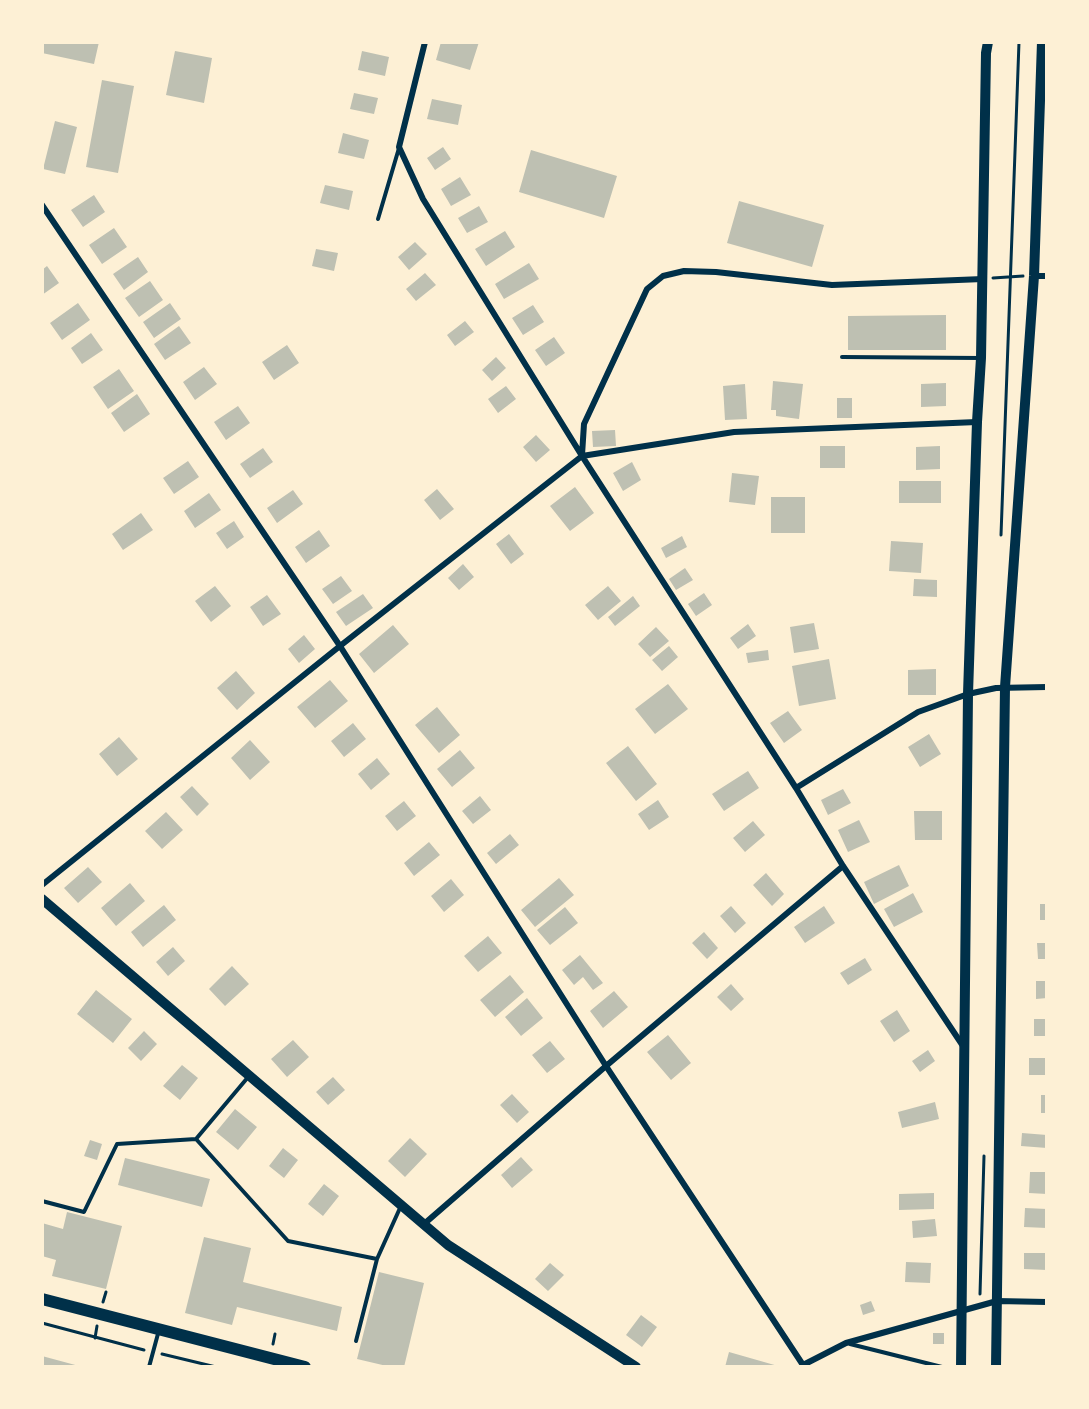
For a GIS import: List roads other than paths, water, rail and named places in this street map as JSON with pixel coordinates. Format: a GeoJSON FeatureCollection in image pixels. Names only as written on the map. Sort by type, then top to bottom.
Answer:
{"type":"FeatureCollection","features":[{"type":"Feature","properties":{"kind":"main road"},"geometry":{"type":"LineString","coordinates":[[42,1299],[305,1367]]}},
{"type":"Feature","properties":{"kind":"street"},"geometry":{"type":"LineString","coordinates":[[425,42],[399,147],[423,199],[582,456],[796,788],[843,866],[964,1047]]}},
{"type":"Feature","properties":{"kind":"street"},"geometry":{"type":"LineString","coordinates":[[962,1367],[968,694],[981,358],[988,42]]}},
{"type":"Feature","properties":{"kind":"street"},"geometry":{"type":"LineString","coordinates":[[996,1367],[1005,687],[1034,276],[1042,42]]}},
{"type":"Feature","properties":{"kind":"street"},"geometry":{"type":"LineString","coordinates":[[42,206],[340,646],[606,1066],[803,1366],[846,1343],[962,1310],[997,1301],[1047,1302]]}},
{"type":"Feature","properties":{"kind":"street"},"geometry":{"type":"LineString","coordinates":[[582,456],[584,424],[647,289],[663,276],[684,271],[716,272],[832,285],[983,279]]}},
{"type":"Feature","properties":{"kind":"street"},"geometry":{"type":"LineString","coordinates":[[1034,276],[1047,276]]}},
{"type":"Feature","properties":{"kind":"street"},"geometry":{"type":"LineString","coordinates":[[42,885],[582,456],[734,432],[977,422]]}},
{"type":"Feature","properties":{"kind":"street"},"geometry":{"type":"LineString","coordinates":[[796,788],[918,712],[968,694],[996,688],[1047,687]]}},
{"type":"Feature","properties":{"kind":"street"},"geometry":{"type":"LineString","coordinates":[[424,1224],[606,1066],[843,866]]}},
{"type":"Feature","properties":{"kind":"street"},"geometry":{"type":"LineString","coordinates":[[42,898],[448,1245],[636,1367]]}},
{"type":"Feature","properties":{"kind":"lane"},"geometry":{"type":"LineString","coordinates":[[378,219],[399,147]]}},
{"type":"Feature","properties":{"kind":"lane"},"geometry":{"type":"LineString","coordinates":[[842,357],[981,358]]}},
{"type":"Feature","properties":{"kind":"lane"},"geometry":{"type":"LineString","coordinates":[[42,1201],[84,1212],[117,1143],[196,1139],[249,1075]]}},
{"type":"Feature","properties":{"kind":"lane"},"geometry":{"type":"LineString","coordinates":[[196,1139],[288,1241],[377,1259]]}},
{"type":"Feature","properties":{"kind":"lane"},"geometry":{"type":"LineString","coordinates":[[356,1341],[377,1259],[402,1205]]}},
{"type":"Feature","properties":{"kind":"lane"},"geometry":{"type":"LineString","coordinates":[[149,1367],[159,1329]]}},
{"type":"Feature","properties":{"kind":"lane"},"geometry":{"type":"LineString","coordinates":[[846,1343],[942,1367]]}}]}
